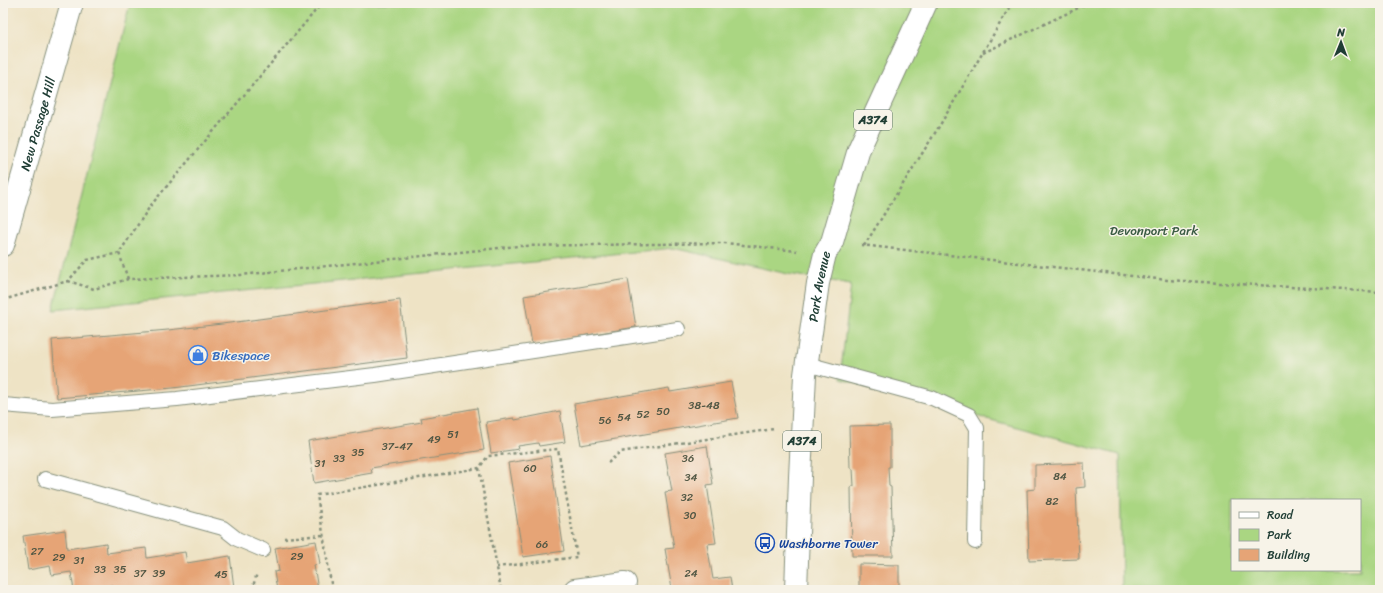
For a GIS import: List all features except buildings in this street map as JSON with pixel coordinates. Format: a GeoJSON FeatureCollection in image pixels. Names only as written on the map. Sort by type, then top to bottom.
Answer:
{"type":"FeatureCollection","features":[{"type":"Feature","properties":{"kind":"main road","name":"New Passage Hill"},"geometry":{"type":"LineString","coordinates":[[3,246],[72,3]]}},
{"type":"Feature","properties":{"kind":"main road","name":"Park Avenue"},"geometry":{"type":"LineString","coordinates":[[796,590],[800,477],[807,364],[818,283],[860,149],[926,3]]}},
{"type":"Feature","properties":{"kind":"main road"},"geometry":{"type":"LineString","coordinates":[[575,590],[625,583]]}},
{"type":"Feature","properties":{"kind":"lane"},"geometry":{"type":"LineString","coordinates":[[3,405],[52,409],[177,399],[376,375],[678,329]]}},
{"type":"Feature","properties":{"kind":"lane"},"geometry":{"type":"LineString","coordinates":[[807,364],[932,398],[969,415],[976,428],[975,542]]}},
{"type":"Feature","properties":{"kind":"lane"},"geometry":{"type":"LineString","coordinates":[[45,479],[223,528],[237,539],[263,550]]}},
{"type":"Feature","properties":{"kind":"path"},"geometry":{"type":"LineString","coordinates":[[3,300],[68,281],[87,260],[119,253],[151,205],[322,3]]}},
{"type":"Feature","properties":{"kind":"path"},"geometry":{"type":"LineString","coordinates":[[864,246],[940,125],[1012,3]]}},
{"type":"Feature","properties":{"kind":"path"},"geometry":{"type":"LineString","coordinates":[[982,53],[1089,3]]}},
{"type":"Feature","properties":{"kind":"path"},"geometry":{"type":"LineString","coordinates":[[68,281],[94,289],[128,279],[241,275],[518,246],[725,243],[829,248],[864,246],[1167,280],[1380,292]]}},
{"type":"Feature","properties":{"kind":"path"},"geometry":{"type":"LineString","coordinates":[[119,253],[128,279]]}},
{"type":"Feature","properties":{"kind":"path"},"geometry":{"type":"LineString","coordinates":[[608,463],[620,452],[745,434]]}},
{"type":"Feature","properties":{"kind":"path"},"geometry":{"type":"LineString","coordinates":[[332,590],[317,495],[479,468],[488,456],[558,449],[577,557],[497,567]]}},
{"type":"Feature","properties":{"kind":"path"},"geometry":{"type":"LineString","coordinates":[[479,468],[501,590]]}},
{"type":"Feature","properties":{"kind":"path"},"geometry":{"type":"LineString","coordinates":[[282,538],[324,535]]}},
{"type":"Feature","properties":{"kind":"green space","name":"Devonport Park"},"geometry":{"type":"Polygon","coordinates":[[[130,3],[1380,3],[1380,590],[1122,590],[1120,455],[840,379],[851,284],[788,274],[673,248],[53,310],[130,3]]]}},
{"type":"Feature","properties":{"kind":"place","name":"Bikespace"},"geometry":{"type":"Point","coordinates":[198,355]}},
{"type":"Feature","properties":{"kind":"place","name":"Washborne Tower"},"geometry":{"type":"Point","coordinates":[765,543]}}]}
